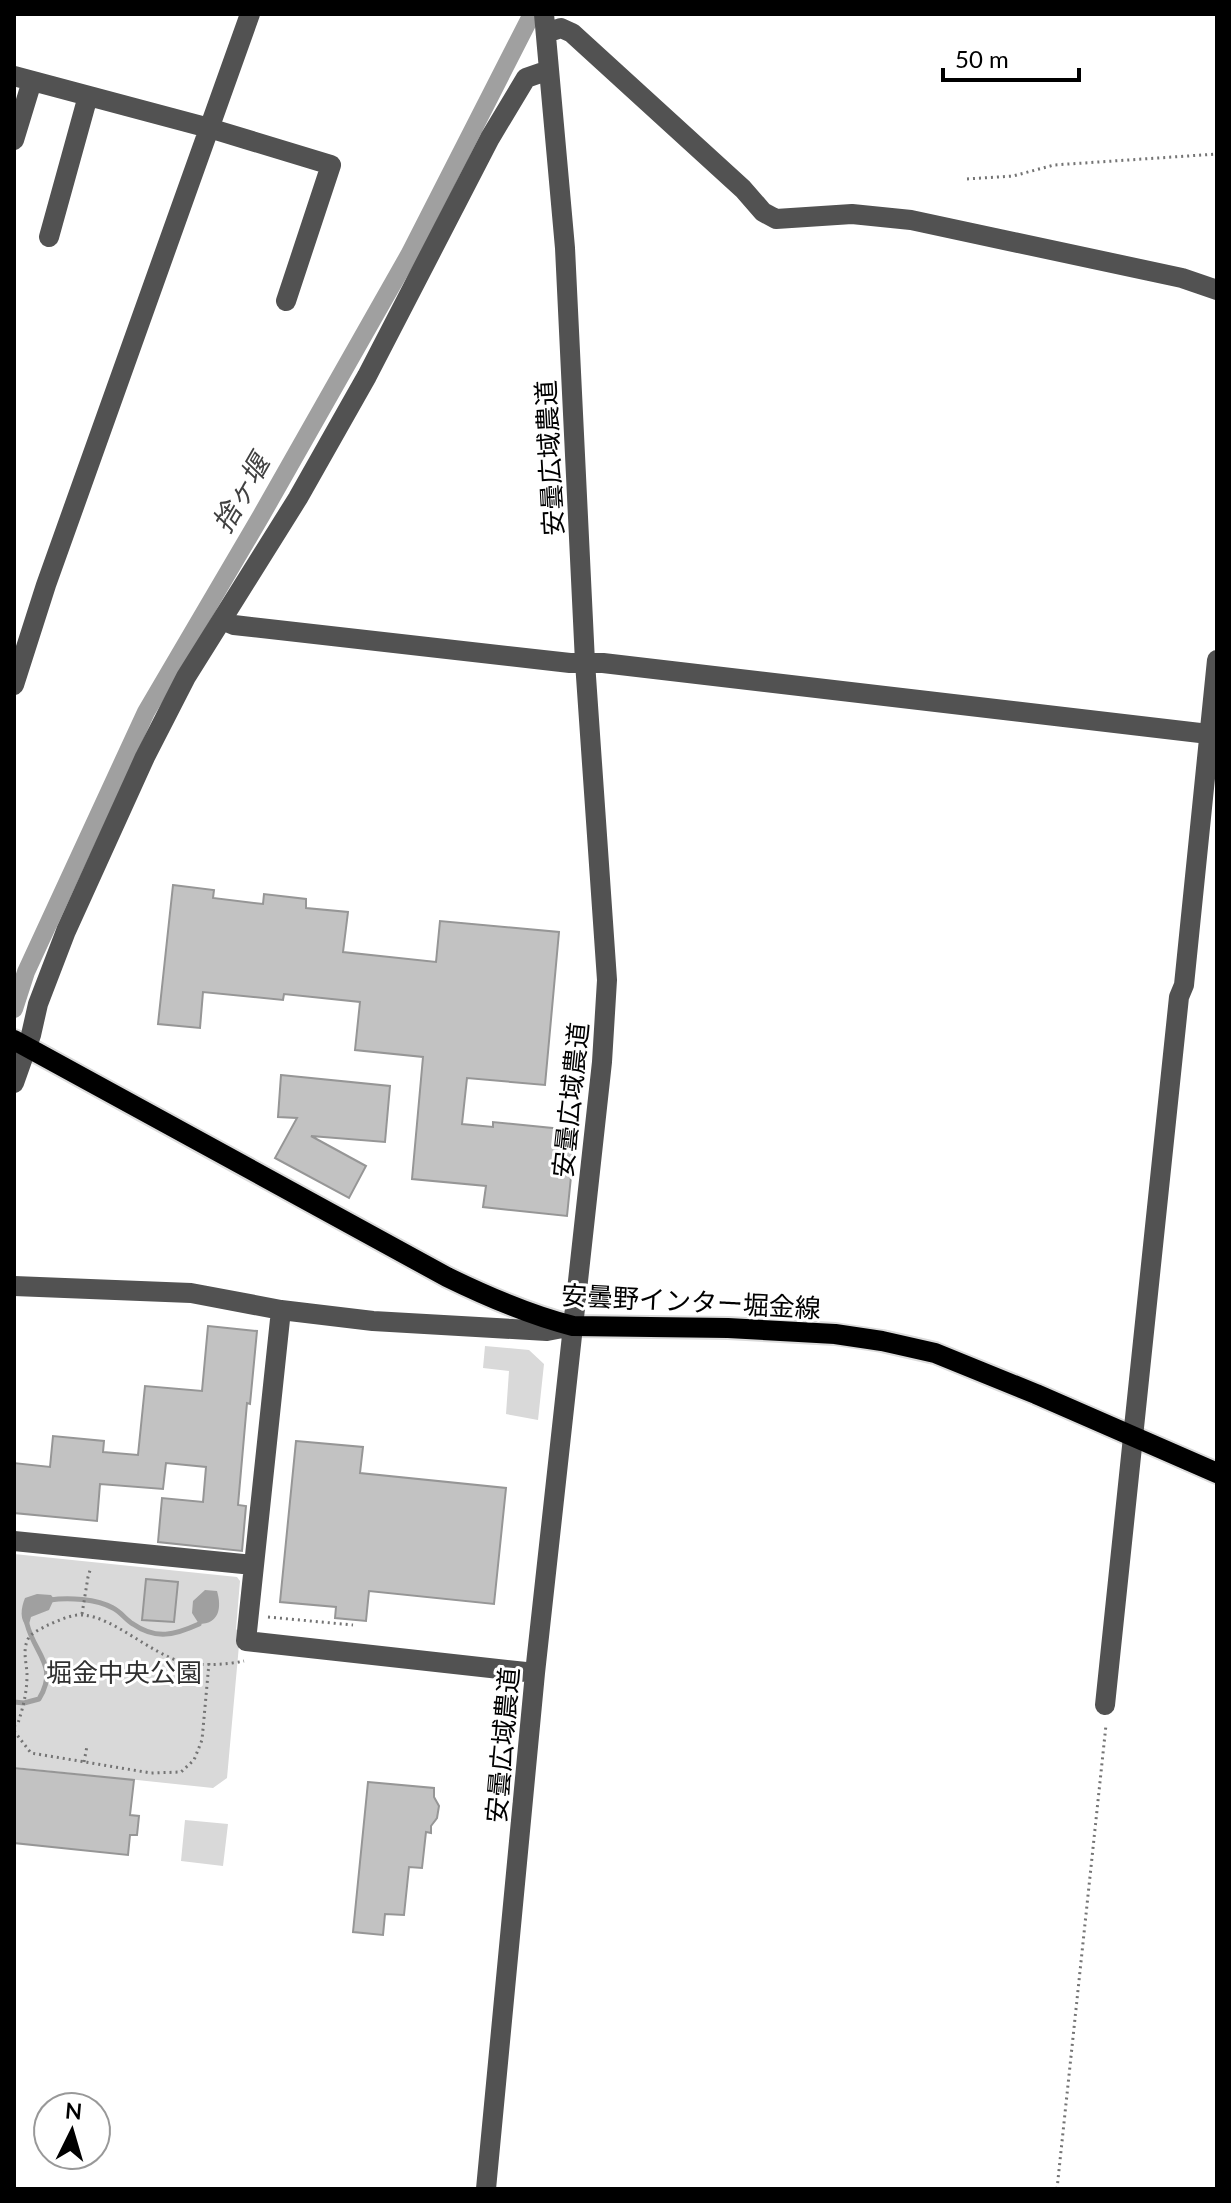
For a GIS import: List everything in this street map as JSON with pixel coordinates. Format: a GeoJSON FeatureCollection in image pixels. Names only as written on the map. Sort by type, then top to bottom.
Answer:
{"type":"FeatureCollection","features":[{"type":"Feature","properties":{"kind":"main road","name":"安曇野インター堀金線"},"geometry":{"type":"LineString","coordinates":[[21,1044],[447,1277],[516,1309],[573,1326],[728,1328],[835,1334],[935,1353],[1217,1473]]}},
{"type":"Feature","properties":{"kind":"street"},"geometry":{"type":"LineString","coordinates":[[14,685],[46,585],[250,14]]}},
{"type":"Feature","properties":{"kind":"street"},"geometry":{"type":"LineString","coordinates":[[545,26],[572,33],[743,189],[763,212],[776,219],[852,214],[911,220],[1182,278],[1217,290]]}},
{"type":"Feature","properties":{"kind":"street","name":"安曇広域農道"},"geometry":{"type":"LineString","coordinates":[[486,2189],[526,1671],[573,1326],[602,1062],[607,980],[585,662],[565,248],[545,26]]}},
{"type":"Feature","properties":{"kind":"street"},"geometry":{"type":"LineString","coordinates":[[14,1083],[21,1044],[66,931],[145,757],[186,677],[298,498],[367,376],[490,138],[526,78],[549,70]]}},
{"type":"Feature","properties":{"kind":"street"},"geometry":{"type":"LineString","coordinates":[[14,140],[23,78],[209,128],[331,165],[286,301]]}},
{"type":"Feature","properties":{"kind":"street"},"geometry":{"type":"LineString","coordinates":[[49,237],[88,96]]}},
{"type":"Feature","properties":{"kind":"street"},"geometry":{"type":"LineString","coordinates":[[222,620],[234,625],[1214,735]]}},
{"type":"Feature","properties":{"kind":"street"},"geometry":{"type":"LineString","coordinates":[[1105,1705],[1179,997],[1184,985],[1214,735],[1217,660]]}},
{"type":"Feature","properties":{"kind":"street"},"geometry":{"type":"LineString","coordinates":[[14,1286],[191,1293],[281,1310],[373,1321],[547,1331],[573,1326]]}},
{"type":"Feature","properties":{"kind":"street"},"geometry":{"type":"LineString","coordinates":[[281,1310],[253,1565],[247,1651],[526,1671]]}},
{"type":"Feature","properties":{"kind":"street"},"geometry":{"type":"LineString","coordinates":[[14,1541],[253,1565]]}},
{"type":"Feature","properties":{"kind":"path"},"geometry":{"type":"LineString","coordinates":[[967,179],[1013,176],[1054,165],[1217,154]]}},
{"type":"Feature","properties":{"kind":"path"},"geometry":{"type":"LineString","coordinates":[[82,1615],[93,1559]]}},
{"type":"Feature","properties":{"kind":"path"},"geometry":{"type":"LineString","coordinates":[[209,1663],[202,1740],[194,1760],[181,1772],[151,1773],[31,1753],[14,1729],[24,1703],[28,1639],[61,1619],[82,1615],[103,1621],[158,1653],[184,1662],[209,1663],[247,1651]]}},
{"type":"Feature","properties":{"kind":"path"},"geometry":{"type":"LineString","coordinates":[[248,1616],[353,1625]]}},
{"type":"Feature","properties":{"kind":"path"},"geometry":{"type":"LineString","coordinates":[[1057,2189],[1107,1730],[1105,1705]]}},
{"type":"Feature","properties":{"kind":"path"},"geometry":{"type":"LineString","coordinates":[[84,1762],[87,1746]]}},
{"type":"Feature","properties":{"kind":"green space"},"geometry":{"type":"Polygon","coordinates":[[[485,1346],[529,1350],[544,1364],[538,1420],[506,1414],[509,1371],[483,1368],[485,1346]]]}},
{"type":"Feature","properties":{"kind":"green space","name":"堀金中央公園"},"geometry":{"type":"Polygon","coordinates":[[[14,1554],[237,1577],[240,1581],[236,1629],[240,1634],[227,1778],[213,1788],[14,1767],[14,1554]]]}},
{"type":"Feature","properties":{"kind":"green space"},"geometry":{"type":"Polygon","coordinates":[[[185,1820],[228,1824],[223,1866],[181,1861],[185,1820]]]}},
{"type":"Feature","properties":{"kind":"shaded area"},"geometry":{"type":"Polygon","coordinates":[[[205,1590],[217,1591],[219,1609],[211,1621],[199,1624],[192,1613],[193,1601],[205,1590]]]}},
{"type":"Feature","properties":{"kind":"shaded area"},"geometry":{"type":"Polygon","coordinates":[[[37,1594],[51,1595],[54,1599],[49,1610],[31,1617],[28,1628],[22,1618],[25,1598],[37,1594]]]}},
{"type":"Feature","properties":{"kind":"building"},"geometry":{"type":"Polygon","coordinates":[[[173,885],[214,890],[213,898],[263,904],[264,894],[306,899],[306,908],[348,912],[343,952],[436,962],[440,921],[559,932],[545,1085],[467,1078],[462,1124],[493,1127],[493,1122],[572,1130],[570,1146],[574,1147],[567,1216],[483,1207],[486,1186],[412,1179],[423,1057],[355,1050],[360,1002],[284,994],[283,1000],[203,992],[200,1028],[158,1024],[173,885]]]}},
{"type":"Feature","properties":{"kind":"building"},"geometry":{"type":"Polygon","coordinates":[[[281,1075],[390,1086],[385,1142],[311,1136],[366,1166],[349,1198],[275,1158],[297,1118],[278,1117],[281,1075]]]}},
{"type":"Feature","properties":{"kind":"building"},"geometry":{"type":"Polygon","coordinates":[[[208,1326],[257,1331],[238,1505],[246,1506],[242,1551],[158,1542],[162,1498],[203,1502],[206,1467],[166,1463],[163,1489],[100,1484],[97,1521],[14,1513],[14,1463],[50,1467],[53,1436],[104,1441],[103,1452],[138,1455],[145,1386],[202,1391],[208,1326]]]}},
{"type":"Feature","properties":{"kind":"building"},"geometry":{"type":"Polygon","coordinates":[[[296,1441],[363,1447],[360,1473],[506,1488],[494,1604],[369,1591],[366,1621],[335,1618],[336,1607],[280,1602],[296,1441]]]}},
{"type":"Feature","properties":{"kind":"building"},"geometry":{"type":"Polygon","coordinates":[[[146,1579],[178,1582],[174,1622],[142,1620],[146,1579]]]}},
{"type":"Feature","properties":{"kind":"building"},"geometry":{"type":"Polygon","coordinates":[[[14,1768],[134,1780],[130,1815],[139,1816],[137,1835],[130,1835],[128,1855],[14,1843],[14,1768]]]}},
{"type":"Feature","properties":{"kind":"building"},"geometry":{"type":"Polygon","coordinates":[[[368,1782],[434,1788],[434,1797],[439,1806],[431,1833],[426,1832],[422,1868],[409,1867],[404,1915],[385,1914],[383,1935],[353,1932],[368,1782]]]}},
{"type":"Feature","properties":{"kind":"waterway","name":"捨ヶ堰"},"geometry":{"type":"LineString","coordinates":[[14,1009],[26,972],[146,712],[409,255],[532,14]]}},
{"type":"Feature","properties":{"kind":"waterway"},"geometry":{"type":"LineString","coordinates":[[50,1600],[74,1599],[106,1605],[141,1629],[158,1634],[174,1633],[199,1624]]}},
{"type":"Feature","properties":{"kind":"waterway"},"geometry":{"type":"LineString","coordinates":[[14,1702],[39,1699],[47,1678],[44,1661],[27,1624]]}}]}
